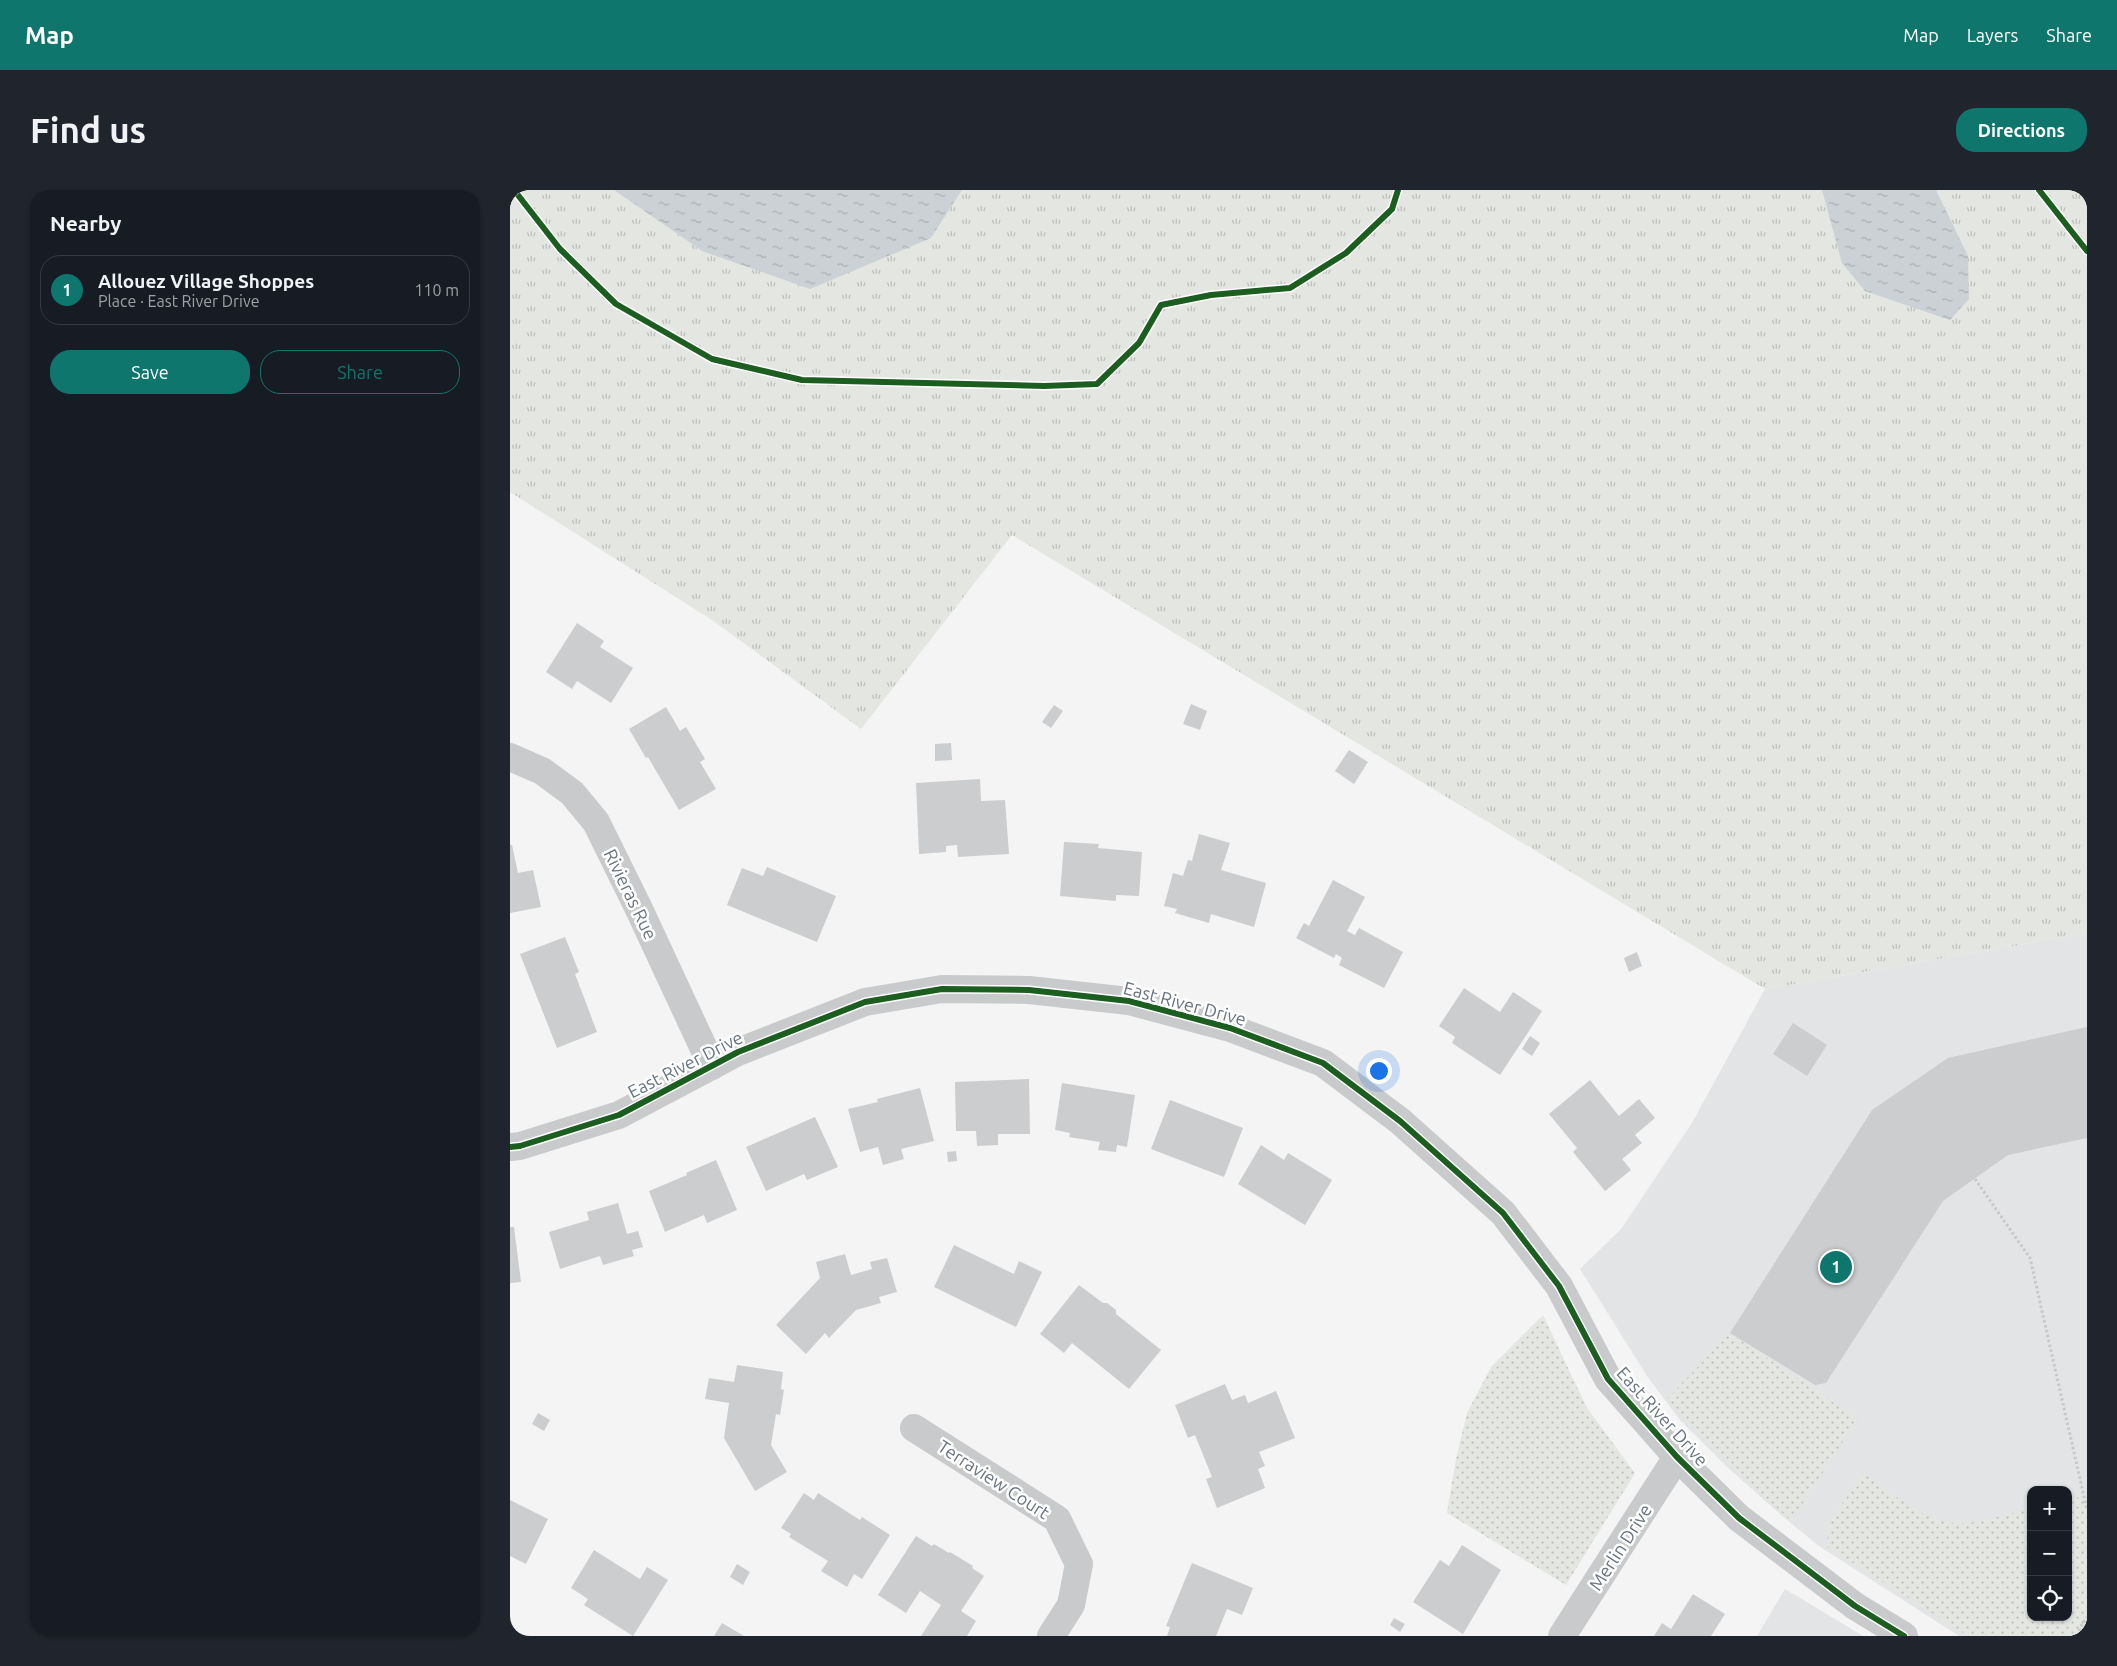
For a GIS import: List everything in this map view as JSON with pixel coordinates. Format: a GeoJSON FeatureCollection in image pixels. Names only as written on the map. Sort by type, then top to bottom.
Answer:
{"type":"FeatureCollection","features":[{"type":"Feature","properties":{"kind":"street","name":"Rivieras Rue"},"geometry":{"type":"LineString","coordinates":[[510,757],[542,771],[572,793],[596,822],[712,1066]]}},
{"type":"Feature","properties":{"kind":"street","name":"East River Drive"},"geometry":{"type":"LineString","coordinates":[[510,1147],[520,1146],[619,1114],[738,1052],[865,1002],[942,990],[1029,990],[1129,1001],[1230,1028],[1323,1063],[1400,1121],[1504,1213],[1559,1286],[1608,1379],[1677,1457],[1739,1518],[1855,1606],[1904,1636]]}},
{"type":"Feature","properties":{"kind":"street","name":"Terraview Court"},"geometry":{"type":"LineString","coordinates":[[914,1428],[1057,1519],[1079,1564],[1071,1605],[1051,1636]]}},
{"type":"Feature","properties":{"kind":"street","name":"Merlin Drive"},"geometry":{"type":"LineString","coordinates":[[1562,1636],[1677,1457]]}},
{"type":"Feature","properties":{"kind":"path"},"geometry":{"type":"LineString","coordinates":[[1974,1179],[2030,1258],[2087,1510]]}},
{"type":"Feature","properties":{"kind":"path"},"geometry":{"type":"LineString","coordinates":[[2078,1636],[2080,1628],[2087,1618]]}},
{"type":"Feature","properties":{"kind":"shaded area"},"geometry":{"type":"Polygon","coordinates":[[[2087,933],[2087,1636],[1959,1636],[1819,1546],[1727,1467],[1680,1420],[1647,1376],[1580,1269],[1622,1228],[1692,1123],[1765,989],[2087,933]]]}},
{"type":"Feature","properties":{"kind":"shaded area"},"geometry":{"type":"Polygon","coordinates":[[[1785,1589],[1863,1636],[1757,1636],[1785,1589]]]}},
{"type":"Feature","properties":{"kind":"green space"},"geometry":{"type":"Polygon","coordinates":[[[510,190],[614,190],[702,251],[931,238],[962,190],[2087,190],[2087,933],[1765,989],[1012,535],[861,729],[712,620],[510,492],[510,190]]]}},
{"type":"Feature","properties":{"kind":"green space"},"geometry":{"type":"Polygon","coordinates":[[[1543,1315],[1587,1408],[1635,1473],[1566,1585],[1447,1513],[1456,1459],[1467,1413],[1491,1367],[1543,1315]]]}},
{"type":"Feature","properties":{"kind":"green space"},"geometry":{"type":"Polygon","coordinates":[[[1730,1333],[1858,1419],[1791,1521],[1728,1463],[1667,1399],[1730,1333]]]}},
{"type":"Feature","properties":{"kind":"green space"},"geometry":{"type":"Polygon","coordinates":[[[1863,1473],[1915,1509],[1947,1522],[1967,1523],[2027,1509],[2027,1621],[2072,1621],[2072,1499],[2087,1495],[2087,1636],[1968,1636],[1826,1546],[1831,1520],[1863,1473]]]}},
{"type":"Feature","properties":{"kind":"water"},"geometry":{"type":"Polygon","coordinates":[[[614,190],[962,190],[931,238],[810,289],[702,251],[614,190]]]}},
{"type":"Feature","properties":{"kind":"water"},"geometry":{"type":"Polygon","coordinates":[[[1822,190],[1936,190],[1968,256],[1969,299],[1950,320],[1865,291],[1842,263],[1822,190]]]}},
{"type":"Feature","properties":{"kind":"building"},"geometry":{"type":"Polygon","coordinates":[[[577,623],[604,641],[600,647],[633,668],[611,703],[577,681],[572,689],[546,672],[577,623]]]}},
{"type":"Feature","properties":{"kind":"building"},"geometry":{"type":"Polygon","coordinates":[[[1191,704],[1207,711],[1200,730],[1183,724],[1191,704]]]}},
{"type":"Feature","properties":{"kind":"building"},"geometry":{"type":"Polygon","coordinates":[[[1054,705],[1063,711],[1051,728],[1042,722],[1054,705]]]}},
{"type":"Feature","properties":{"kind":"building"},"geometry":{"type":"Polygon","coordinates":[[[666,707],[680,731],[686,727],[705,759],[700,762],[716,789],[679,810],[629,729],[666,707]]]}},
{"type":"Feature","properties":{"kind":"building"},"geometry":{"type":"Polygon","coordinates":[[[951,743],[952,760],[935,761],[935,744],[951,743]]]}},
{"type":"Feature","properties":{"kind":"building"},"geometry":{"type":"Polygon","coordinates":[[[1349,750],[1368,762],[1354,784],[1335,771],[1349,750]]]}},
{"type":"Feature","properties":{"kind":"building"},"geometry":{"type":"Polygon","coordinates":[[[980,779],[981,801],[1005,800],[1009,854],[958,857],[957,845],[946,846],[946,852],[919,854],[916,783],[980,779]]]}},
{"type":"Feature","properties":{"kind":"building"},"geometry":{"type":"Polygon","coordinates":[[[1199,834],[1230,843],[1221,870],[1266,883],[1254,927],[1211,914],[1209,923],[1175,913],[1177,909],[1164,906],[1173,873],[1183,876],[1188,860],[1192,861],[1199,834]]]}},
{"type":"Feature","properties":{"kind":"building"},"geometry":{"type":"Polygon","coordinates":[[[1064,842],[1099,844],[1098,848],[1142,852],[1139,896],[1116,895],[1116,901],[1060,896],[1064,842]]]}},
{"type":"Feature","properties":{"kind":"building"},"geometry":{"type":"Polygon","coordinates":[[[510,845],[512,845],[518,873],[533,870],[541,907],[510,913],[510,845]]]}},
{"type":"Feature","properties":{"kind":"building"},"geometry":{"type":"Polygon","coordinates":[[[767,867],[836,896],[817,942],[727,905],[742,868],[763,876],[767,867]]]}},
{"type":"Feature","properties":{"kind":"building"},"geometry":{"type":"Polygon","coordinates":[[[1333,880],[1365,897],[1347,931],[1355,935],[1359,928],[1403,952],[1384,988],[1339,965],[1342,958],[1336,954],[1334,958],[1296,938],[1304,923],[1309,926],[1333,880]]]}},
{"type":"Feature","properties":{"kind":"building"},"geometry":{"type":"Polygon","coordinates":[[[565,937],[579,972],[575,974],[597,1032],[557,1048],[520,954],[565,937]]]}},
{"type":"Feature","properties":{"kind":"building"},"geometry":{"type":"Polygon","coordinates":[[[1637,952],[1642,966],[1629,972],[1624,958],[1637,952]]]}},
{"type":"Feature","properties":{"kind":"building"},"geometry":{"type":"Polygon","coordinates":[[[1464,988],[1500,1012],[1513,992],[1542,1011],[1500,1075],[1452,1043],[1455,1037],[1439,1026],[1464,988]]]}},
{"type":"Feature","properties":{"kind":"building"},"geometry":{"type":"Polygon","coordinates":[[[1793,1023],[1827,1045],[1807,1076],[1773,1054],[1793,1023]]]}},
{"type":"Feature","properties":{"kind":"building"},"geometry":{"type":"Polygon","coordinates":[[[2087,1027],[2087,1138],[2008,1155],[1943,1201],[1826,1383],[1815,1385],[1730,1333],[1872,1110],[1948,1058],[2087,1027]]]}},
{"type":"Feature","properties":{"kind":"building"},"geometry":{"type":"Polygon","coordinates":[[[1530,1036],[1540,1043],[1532,1056],[1522,1049],[1530,1036]]]}},
{"type":"Feature","properties":{"kind":"building"},"geometry":{"type":"Polygon","coordinates":[[[1029,1079],[1030,1134],[998,1134],[998,1145],[977,1146],[976,1131],[956,1131],[955,1082],[1029,1079]]]}},
{"type":"Feature","properties":{"kind":"building"},"geometry":{"type":"Polygon","coordinates":[[[1590,1080],[1619,1116],[1639,1099],[1655,1118],[1635,1135],[1642,1143],[1622,1159],[1631,1170],[1605,1191],[1573,1152],[1577,1148],[1549,1114],[1590,1080]]]}},
{"type":"Feature","properties":{"kind":"building"},"geometry":{"type":"Polygon","coordinates":[[[1062,1083],[1135,1095],[1127,1147],[1117,1145],[1116,1152],[1098,1150],[1100,1142],[1069,1137],[1070,1133],[1055,1130],[1062,1083]]]}},
{"type":"Feature","properties":{"kind":"building"},"geometry":{"type":"Polygon","coordinates":[[[920,1088],[934,1141],[901,1149],[904,1159],[883,1165],[878,1147],[860,1152],[848,1109],[878,1102],[877,1099],[920,1088]]]}},
{"type":"Feature","properties":{"kind":"building"},"geometry":{"type":"Polygon","coordinates":[[[1170,1100],[1243,1128],[1224,1177],[1151,1149],[1170,1100]]]}},
{"type":"Feature","properties":{"kind":"building"},"geometry":{"type":"Polygon","coordinates":[[[815,1117],[838,1167],[807,1180],[804,1174],[766,1191],[746,1147],[815,1117]]]}},
{"type":"Feature","properties":{"kind":"building"},"geometry":{"type":"Polygon","coordinates":[[[1261,1145],[1284,1160],[1288,1153],[1332,1180],[1305,1225],[1238,1184],[1261,1145]]]}},
{"type":"Feature","properties":{"kind":"building"},"geometry":{"type":"Polygon","coordinates":[[[956,1151],[957,1161],[948,1162],[947,1152],[956,1151]]]}},
{"type":"Feature","properties":{"kind":"building"},"geometry":{"type":"Polygon","coordinates":[[[716,1160],[737,1210],[707,1223],[704,1215],[665,1232],[649,1191],[716,1160]]]}},
{"type":"Feature","properties":{"kind":"building"},"geometry":{"type":"Polygon","coordinates":[[[618,1203],[627,1234],[638,1231],[643,1247],[632,1250],[634,1256],[603,1265],[600,1256],[560,1269],[549,1232],[589,1220],[587,1212],[618,1203]]]}},
{"type":"Feature","properties":{"kind":"building"},"geometry":{"type":"Polygon","coordinates":[[[510,1227],[514,1227],[521,1282],[510,1283],[510,1227]]]}},
{"type":"Feature","properties":{"kind":"building"},"geometry":{"type":"Polygon","coordinates":[[[954,1245],[1014,1274],[1019,1261],[1042,1272],[1016,1327],[934,1287],[954,1245]]]}},
{"type":"Feature","properties":{"kind":"building"},"geometry":{"type":"Polygon","coordinates":[[[845,1254],[851,1275],[872,1269],[870,1262],[887,1258],[897,1292],[879,1297],[881,1303],[856,1310],[829,1338],[825,1333],[806,1354],[776,1325],[820,1278],[816,1262],[845,1254]]]}},
{"type":"Feature","properties":{"kind":"building"},"geometry":{"type":"Polygon","coordinates":[[[1079,1285],[1116,1310],[1116,1314],[1161,1350],[1129,1389],[1072,1343],[1064,1353],[1040,1334],[1079,1285]]]}},
{"type":"Feature","properties":{"kind":"building"},"geometry":{"type":"Polygon","coordinates":[[[737,1365],[783,1372],[781,1389],[784,1390],[780,1415],[776,1414],[771,1445],[787,1472],[755,1491],[724,1438],[729,1403],[705,1399],[709,1378],[734,1382],[737,1365]]]}},
{"type":"Feature","properties":{"kind":"building"},"geometry":{"type":"Polygon","coordinates":[[[1225,1384],[1232,1400],[1245,1395],[1248,1403],[1276,1391],[1295,1438],[1259,1452],[1265,1466],[1258,1469],[1265,1488],[1217,1508],[1206,1479],[1212,1477],[1195,1435],[1188,1438],[1175,1405],[1225,1384]]]}},
{"type":"Feature","properties":{"kind":"building"},"geometry":{"type":"Polygon","coordinates":[[[538,1413],[550,1420],[544,1431],[532,1424],[538,1413]]]}},
{"type":"Feature","properties":{"kind":"building"},"geometry":{"type":"Polygon","coordinates":[[[804,1493],[814,1500],[818,1493],[860,1520],[862,1517],[890,1535],[862,1579],[854,1574],[847,1587],[821,1571],[828,1561],[789,1537],[791,1534],[781,1528],[804,1493]]]}},
{"type":"Feature","properties":{"kind":"building"},"geometry":{"type":"Polygon","coordinates":[[[510,1500],[548,1519],[526,1564],[510,1556],[510,1500]]]}},
{"type":"Feature","properties":{"kind":"building"},"geometry":{"type":"Polygon","coordinates":[[[916,1536],[932,1546],[934,1544],[950,1552],[973,1566],[972,1568],[984,1576],[961,1611],[976,1621],[967,1636],[921,1636],[941,1605],[920,1591],[906,1613],[878,1595],[916,1536]]]}},
{"type":"Feature","properties":{"kind":"building"},"geometry":{"type":"Polygon","coordinates":[[[1462,1545],[1501,1570],[1463,1634],[1413,1602],[1440,1560],[1449,1566],[1462,1545]]]}},
{"type":"Feature","properties":{"kind":"building"},"geometry":{"type":"Polygon","coordinates":[[[594,1550],[640,1579],[647,1567],[668,1580],[633,1636],[584,1605],[588,1599],[571,1588],[594,1550]]]}},
{"type":"Feature","properties":{"kind":"building"},"geometry":{"type":"Polygon","coordinates":[[[1192,1563],[1253,1588],[1242,1615],[1227,1609],[1216,1636],[1167,1636],[1170,1627],[1166,1626],[1192,1563]]]}},
{"type":"Feature","properties":{"kind":"building"},"geometry":{"type":"Polygon","coordinates":[[[737,1564],[750,1572],[743,1585],[730,1577],[737,1564]]]}},
{"type":"Feature","properties":{"kind":"building"},"geometry":{"type":"Polygon","coordinates":[[[1693,1594],[1725,1614],[1711,1636],[1654,1636],[1662,1623],[1671,1629],[1693,1594]]]}},
{"type":"Feature","properties":{"kind":"building"},"geometry":{"type":"Polygon","coordinates":[[[1394,1618],[1405,1624],[1400,1632],[1390,1625],[1394,1618]]]}},
{"type":"Feature","properties":{"kind":"building"},"geometry":{"type":"Polygon","coordinates":[[[722,1623],[744,1636],[714,1636],[722,1623]]]}},
{"type":"Feature","properties":{"kind":"cycle path"},"geometry":{"type":"LineString","coordinates":[[514,190],[560,249],[616,304],[712,359],[802,380],[1044,386],[1097,384],[1139,343],[1161,305],[1211,295],[1290,288],[1346,253],[1392,209],[1398,190]]}},
{"type":"Feature","properties":{"kind":"cycle path"},"geometry":{"type":"LineString","coordinates":[[2039,190],[2087,251]]}},
{"type":"Feature","properties":{"kind":"cycle path"},"geometry":{"type":"LineString","coordinates":[[510,1147],[520,1146],[619,1115],[738,1052],[865,1002],[942,989],[1029,990],[1129,1001],[1230,1028],[1323,1063],[1400,1121],[1503,1213],[1559,1286],[1608,1379],[1677,1457],[1739,1518],[1855,1606],[1904,1636]]}},
{"type":"Feature","properties":{"kind":"place","name":"Allouez Village Shoppes"},"geometry":{"type":"Point","coordinates":[1836,1267]}}]}
